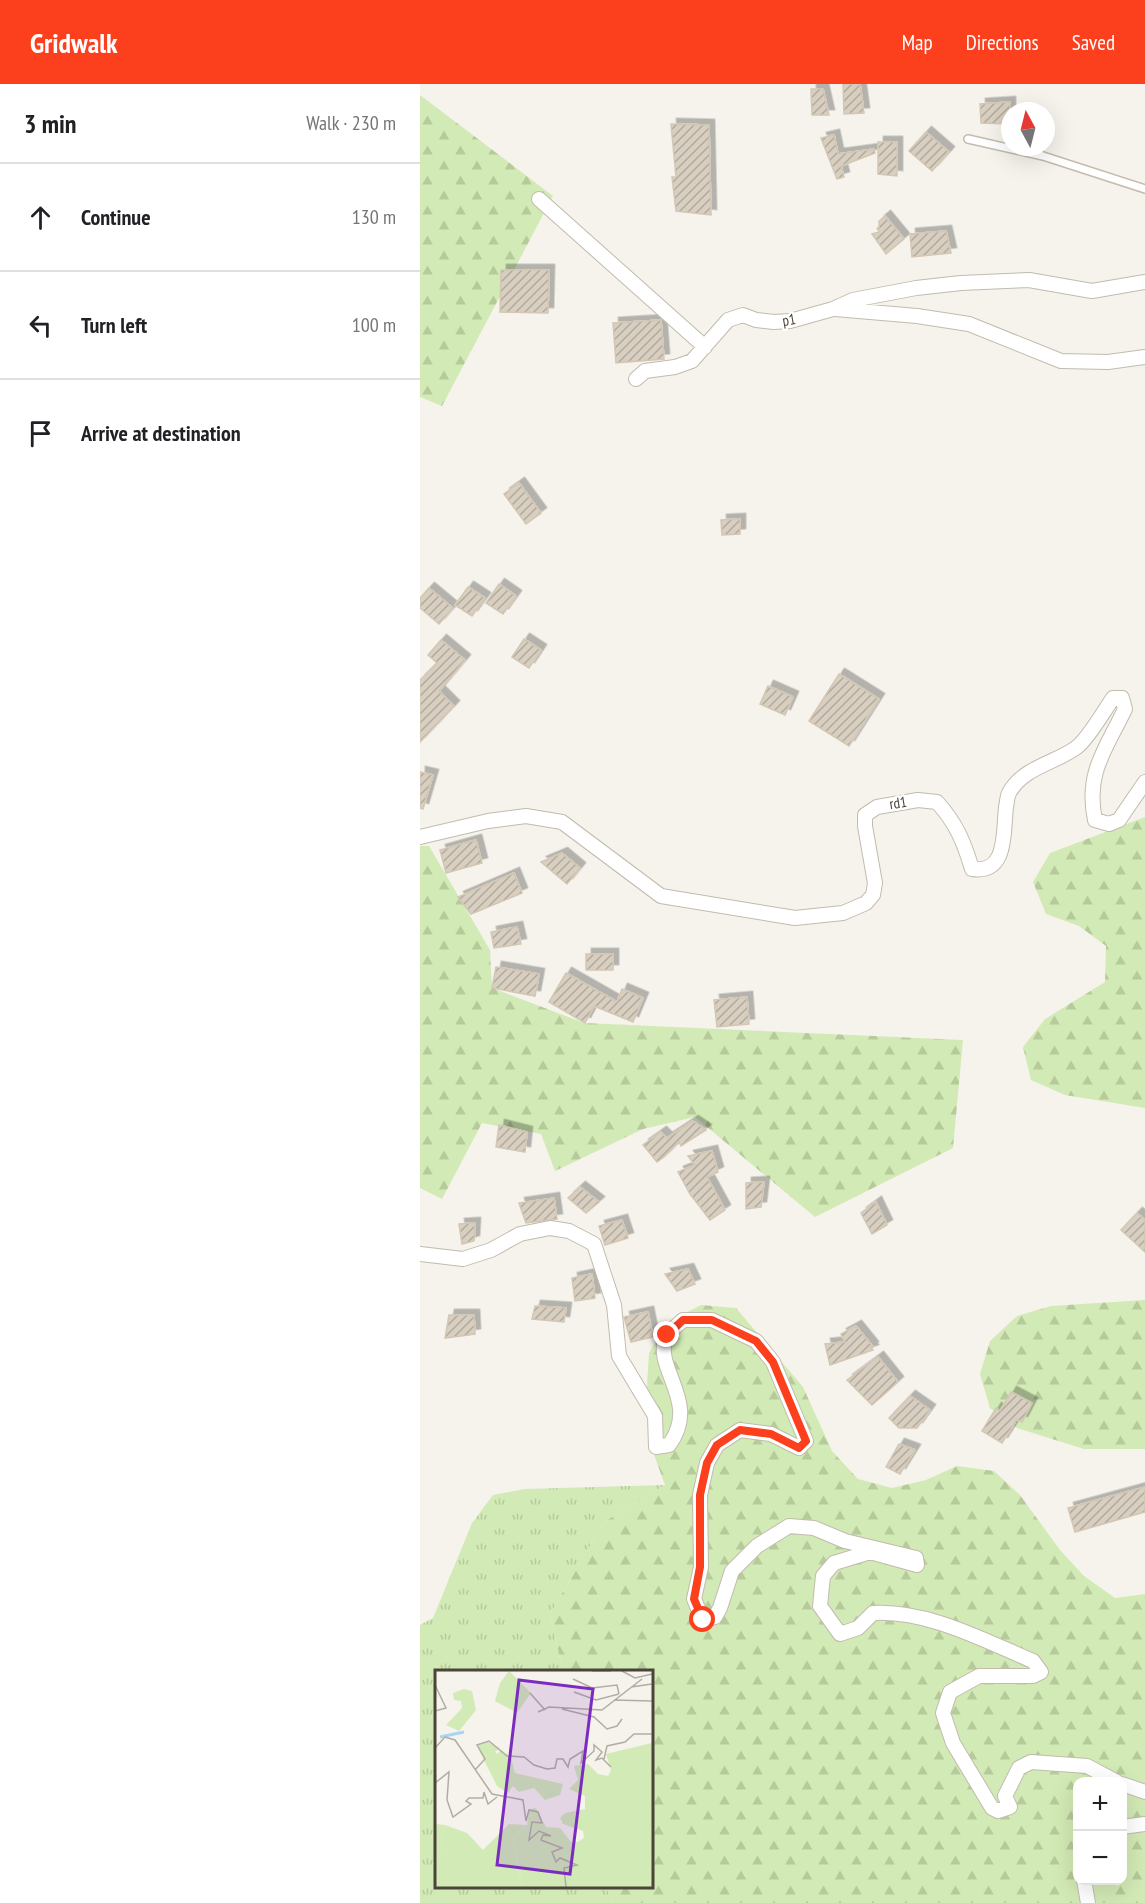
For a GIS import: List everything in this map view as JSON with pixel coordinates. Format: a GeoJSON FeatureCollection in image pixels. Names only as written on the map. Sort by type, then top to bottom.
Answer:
{"type":"FeatureCollection","features":[{"type":"Feature","properties":{"kind":"street"},"geometry":{"type":"LineString","coordinates":[[539,199],[705,347]]}},
{"type":"Feature","properties":{"kind":"street","name":"p1"},"geometry":{"type":"LineString","coordinates":[[636,379],[645,371],[675,367],[692,361],[728,320],[743,315],[756,320],[790,321],[833,309],[853,300],[961,283],[1029,280],[1092,291],[1145,282]]}},
{"type":"Feature","properties":{"kind":"street"},"geometry":{"type":"LineString","coordinates":[[833,309],[917,316],[969,324],[1061,361],[1108,362],[1145,357]]}},
{"type":"Feature","properties":{"kind":"street","name":"rd1"},"geometry":{"type":"LineString","coordinates":[[420,837],[488,821],[526,816],[562,822],[661,896],[795,918],[843,913],[866,903],[873,895],[876,884],[865,815],[877,807],[918,800],[937,802],[952,819],[966,845],[972,869],[982,870],[993,867],[1000,858],[1008,794],[1023,778],[1042,764],[1079,747],[1113,698],[1122,698],[1125,709],[1104,748],[1095,775],[1092,787],[1095,820],[1109,824],[1119,820],[1145,782]]}},
{"type":"Feature","properties":{"kind":"street"},"geometry":{"type":"LineString","coordinates":[[420,1254],[464,1259],[492,1250],[520,1234],[550,1228],[569,1231],[594,1244],[614,1305],[619,1356],[655,1416],[656,1447],[669,1445],[677,1435],[681,1403],[663,1351],[667,1335],[683,1320],[712,1320],[756,1341],[773,1362],[806,1441],[799,1448],[771,1434],[740,1430],[717,1445],[707,1463],[700,1495],[700,1567],[694,1599],[703,1620],[715,1617],[732,1571],[756,1546],[789,1526],[814,1528],[845,1541],[916,1558],[917,1565],[870,1552],[834,1563],[823,1576],[820,1606],[840,1634],[858,1628],[873,1612],[889,1612],[938,1622],[1033,1661],[1041,1672],[1033,1676],[979,1676],[950,1692],[943,1713],[953,1743],[992,1808],[998,1811],[1010,1808],[1005,1796],[1011,1782],[1019,1768],[1030,1762],[1087,1766],[1108,1777]]}},
{"type":"Feature","properties":{"kind":"street"},"geometry":{"type":"LineString","coordinates":[[1127,1786],[1145,1792]]}},
{"type":"Feature","properties":{"kind":"street"},"geometry":{"type":"LineString","coordinates":[[1127,1826],[1145,1824]]}},
{"type":"Feature","properties":{"kind":"street"},"geometry":{"type":"LineString","coordinates":[[1085,1885],[1088,1903]]}},
{"type":"Feature","properties":{"kind":"lane"},"geometry":{"type":"LineString","coordinates":[[968,139],[1043,156],[1145,189]]}},
{"type":"Feature","properties":{"kind":"green space"},"geometry":{"type":"Polygon","coordinates":[[[420,95],[553,196],[442,406],[420,397],[420,95]]]}},
{"type":"Feature","properties":{"kind":"green space"},"geometry":{"type":"Polygon","coordinates":[[[1145,817],[1145,1108],[1065,1095],[1031,1080],[1023,1047],[1045,1019],[1105,982],[1106,946],[1079,926],[1046,914],[1033,882],[1050,853],[1145,817]]]}},
{"type":"Feature","properties":{"kind":"green space"},"geometry":{"type":"Polygon","coordinates":[[[420,846],[429,846],[490,950],[492,988],[584,1023],[963,1040],[953,1148],[815,1217],[695,1117],[643,1129],[555,1171],[541,1134],[482,1123],[442,1199],[420,1188],[420,846]]]}},
{"type":"Feature","properties":{"kind":"green space"},"geometry":{"type":"Polygon","coordinates":[[[1145,1300],[1145,1449],[1084,1449],[1017,1428],[990,1408],[980,1374],[990,1341],[1017,1316],[1051,1306],[1145,1300]]]}},
{"type":"Feature","properties":{"kind":"green space"},"geometry":{"type":"Polygon","coordinates":[[[701,1305],[736,1308],[803,1387],[832,1451],[858,1479],[892,1488],[926,1480],[957,1466],[994,1471],[1020,1495],[1060,1550],[1084,1576],[1115,1598],[1145,1594],[1145,1903],[613,1903],[606,1888],[652,1888],[652,1670],[563,1670],[550,1614],[604,1522],[665,1485],[653,1452],[647,1386],[649,1353],[666,1323],[701,1305]]]}},
{"type":"Feature","properties":{"kind":"green space"},"geometry":{"type":"Polygon","coordinates":[[[665,1485],[604,1522],[550,1614],[563,1670],[435,1670],[435,1888],[606,1888],[613,1903],[420,1903],[420,1625],[433,1618],[472,1523],[493,1495],[525,1489],[665,1485]]]}},
{"type":"Feature","properties":{"kind":"building"},"geometry":{"type":"Polygon","coordinates":[[[843,84],[860,84],[864,113],[844,114],[843,84]]]}},
{"type":"Feature","properties":{"kind":"building"},"geometry":{"type":"Polygon","coordinates":[[[811,89],[823,89],[829,115],[812,115],[811,89]]]}},
{"type":"Feature","properties":{"kind":"building"},"geometry":{"type":"Polygon","coordinates":[[[1001,103],[1001,124],[981,123],[980,104],[1001,103]]]}},
{"type":"Feature","properties":{"kind":"building"},"geometry":{"type":"Polygon","coordinates":[[[671,124],[709,125],[711,215],[676,211],[672,177],[676,177],[671,124]]]}},
{"type":"Feature","properties":{"kind":"building"},"geometry":{"type":"Polygon","coordinates":[[[926,132],[949,152],[932,171],[909,151],[926,132]]]}},
{"type":"Feature","properties":{"kind":"building"},"geometry":{"type":"Polygon","coordinates":[[[834,135],[838,154],[874,149],[875,153],[841,166],[844,177],[837,179],[821,138],[834,135]]]}},
{"type":"Feature","properties":{"kind":"building"},"geometry":{"type":"Polygon","coordinates":[[[878,142],[897,142],[897,176],[878,174],[878,142]]]}},
{"type":"Feature","properties":{"kind":"building"},"geometry":{"type":"Polygon","coordinates":[[[885,216],[904,239],[886,254],[872,234],[879,232],[879,221],[885,216]]]}},
{"type":"Feature","properties":{"kind":"building"},"geometry":{"type":"Polygon","coordinates":[[[946,231],[951,253],[912,257],[910,234],[946,231]]]}},
{"type":"Feature","properties":{"kind":"building"},"geometry":{"type":"Polygon","coordinates":[[[501,270],[549,270],[548,313],[500,312],[501,270]]]}},
{"type":"Feature","properties":{"kind":"building"},"geometry":{"type":"Polygon","coordinates":[[[661,320],[664,359],[616,363],[613,323],[661,320]]]}},
{"type":"Feature","properties":{"kind":"building"},"geometry":{"type":"Polygon","coordinates":[[[519,483],[541,513],[526,524],[504,494],[519,483]]]}},
{"type":"Feature","properties":{"kind":"building"},"geometry":{"type":"Polygon","coordinates":[[[740,519],[740,534],[722,535],[721,520],[740,519]]]}},
{"type":"Feature","properties":{"kind":"building"},"geometry":{"type":"Polygon","coordinates":[[[499,584],[516,596],[503,614],[486,603],[499,584]]]}},
{"type":"Feature","properties":{"kind":"building"},"geometry":{"type":"Polygon","coordinates":[[[468,587],[485,598],[472,616],[455,605],[468,587]]]}},
{"type":"Feature","properties":{"kind":"building"},"geometry":{"type":"Polygon","coordinates":[[[429,588],[453,608],[439,624],[420,608],[420,598],[429,588]]]}},
{"type":"Feature","properties":{"kind":"building"},"geometry":{"type":"Polygon","coordinates":[[[524,639],[541,650],[529,668],[512,657],[524,639]]]}},
{"type":"Feature","properties":{"kind":"building"},"geometry":{"type":"Polygon","coordinates":[[[441,640],[465,660],[439,691],[454,706],[420,742],[420,680],[437,663],[428,655],[441,640]]]}},
{"type":"Feature","properties":{"kind":"building"},"geometry":{"type":"Polygon","coordinates":[[[839,674],[879,699],[849,746],[809,721],[839,674]]]}},
{"type":"Feature","properties":{"kind":"building"},"geometry":{"type":"Polygon","coordinates":[[[768,686],[793,697],[785,715],[760,704],[768,686]]]}},
{"type":"Feature","properties":{"kind":"building"},"geometry":{"type":"Polygon","coordinates":[[[420,772],[433,775],[423,809],[420,808],[420,772]]]}},
{"type":"Feature","properties":{"kind":"building"},"geometry":{"type":"Polygon","coordinates":[[[476,840],[482,863],[446,873],[440,850],[476,840]]]}},
{"type":"Feature","properties":{"kind":"building"},"geometry":{"type":"Polygon","coordinates":[[[562,853],[580,868],[567,884],[541,862],[562,853]]]}},
{"type":"Feature","properties":{"kind":"building"},"geometry":{"type":"Polygon","coordinates":[[[514,873],[522,893],[471,914],[458,897],[514,873]]]}},
{"type":"Feature","properties":{"kind":"building"},"geometry":{"type":"Polygon","coordinates":[[[517,927],[521,944],[494,948],[491,932],[517,927]]]}},
{"type":"Feature","properties":{"kind":"building"},"geometry":{"type":"Polygon","coordinates":[[[586,954],[613,954],[613,970],[586,970],[586,954]]]}},
{"type":"Feature","properties":{"kind":"building"},"geometry":{"type":"Polygon","coordinates":[[[496,967],[539,974],[535,996],[492,988],[496,967]]]}},
{"type":"Feature","properties":{"kind":"building"},"geometry":{"type":"Polygon","coordinates":[[[566,973],[617,1002],[622,989],[643,998],[633,1022],[594,1006],[585,1023],[549,1002],[566,973]]]}},
{"type":"Feature","properties":{"kind":"building"},"geometry":{"type":"Polygon","coordinates":[[[747,997],[749,1024],[717,1027],[714,1000],[747,997]]]}},
{"type":"Feature","properties":{"kind":"building"},"geometry":{"type":"Polygon","coordinates":[[[693,1121],[706,1130],[681,1146],[679,1142],[657,1162],[643,1145],[661,1132],[667,1138],[693,1121]]]}},
{"type":"Feature","properties":{"kind":"building"},"geometry":{"type":"Polygon","coordinates":[[[499,1125],[527,1132],[525,1152],[496,1147],[499,1125]]]}},
{"type":"Feature","properties":{"kind":"building"},"geometry":{"type":"Polygon","coordinates":[[[712,1151],[718,1172],[707,1177],[725,1210],[710,1220],[690,1194],[678,1172],[695,1165],[688,1156],[712,1151]]]}},
{"type":"Feature","properties":{"kind":"building"},"geometry":{"type":"Polygon","coordinates":[[[764,1182],[761,1207],[746,1209],[746,1183],[764,1182]]]}},
{"type":"Feature","properties":{"kind":"building"},"geometry":{"type":"Polygon","coordinates":[[[580,1187],[599,1202],[586,1213],[568,1198],[580,1187]]]}},
{"type":"Feature","properties":{"kind":"building"},"geometry":{"type":"Polygon","coordinates":[[[554,1198],[557,1219],[526,1223],[519,1203],[554,1198]]]}},
{"type":"Feature","properties":{"kind":"building"},"geometry":{"type":"Polygon","coordinates":[[[876,1202],[887,1225],[872,1234],[861,1213],[876,1202]]]}},
{"type":"Feature","properties":{"kind":"building"},"geometry":{"type":"Polygon","coordinates":[[[1137,1213],[1145,1220],[1145,1252],[1121,1230],[1137,1213]]]}},
{"type":"Feature","properties":{"kind":"building"},"geometry":{"type":"Polygon","coordinates":[[[622,1220],[628,1238],[605,1245],[599,1226],[622,1220]]]}},
{"type":"Feature","properties":{"kind":"building"},"geometry":{"type":"Polygon","coordinates":[[[475,1223],[474,1241],[462,1244],[459,1224],[475,1223]]]}},
{"type":"Feature","properties":{"kind":"building"},"geometry":{"type":"Polygon","coordinates":[[[688,1269],[695,1284],[677,1291],[665,1274],[688,1269]]]}},
{"type":"Feature","properties":{"kind":"building"},"geometry":{"type":"Polygon","coordinates":[[[592,1274],[595,1298],[575,1301],[572,1278],[592,1274]]]}},
{"type":"Feature","properties":{"kind":"building"},"geometry":{"type":"Polygon","coordinates":[[[535,1306],[566,1308],[564,1322],[532,1319],[535,1306]]]}},
{"type":"Feature","properties":{"kind":"building"},"geometry":{"type":"Polygon","coordinates":[[[648,1312],[653,1337],[631,1342],[624,1317],[648,1312]]]}},
{"type":"Feature","properties":{"kind":"building"},"geometry":{"type":"Polygon","coordinates":[[[449,1315],[474,1315],[475,1334],[445,1338],[449,1315]]]}},
{"type":"Feature","properties":{"kind":"building"},"geometry":{"type":"Polygon","coordinates":[[[856,1326],[873,1350],[830,1365],[825,1344],[845,1342],[841,1334],[856,1326]]]}},
{"type":"Feature","properties":{"kind":"building"},"geometry":{"type":"Polygon","coordinates":[[[878,1357],[898,1382],[872,1405],[847,1380],[878,1357]]]}},
{"type":"Feature","properties":{"kind":"building"},"geometry":{"type":"Polygon","coordinates":[[[1011,1392],[1032,1403],[1022,1422],[1017,1419],[1002,1443],[982,1431],[996,1408],[1000,1411],[1011,1392]]]}},
{"type":"Feature","properties":{"kind":"building"},"geometry":{"type":"Polygon","coordinates":[[[910,1396],[930,1410],[917,1428],[899,1428],[889,1418],[910,1396]]]}},
{"type":"Feature","properties":{"kind":"building"},"geometry":{"type":"Polygon","coordinates":[[[899,1444],[915,1450],[900,1474],[886,1467],[899,1444]]]}},
{"type":"Feature","properties":{"kind":"building"},"geometry":{"type":"Polygon","coordinates":[[[1145,1487],[1145,1512],[1075,1532],[1068,1508],[1145,1487]]]}},
{"type":"Feature","properties":{"kind":"route"},"geometry":{"type":"LineString","coordinates":[[667,1335],[683,1320],[712,1320],[756,1341],[773,1362],[806,1441],[799,1448],[771,1434],[740,1430],[717,1445],[707,1463],[700,1495],[700,1567],[694,1599],[703,1620]]}}]}
